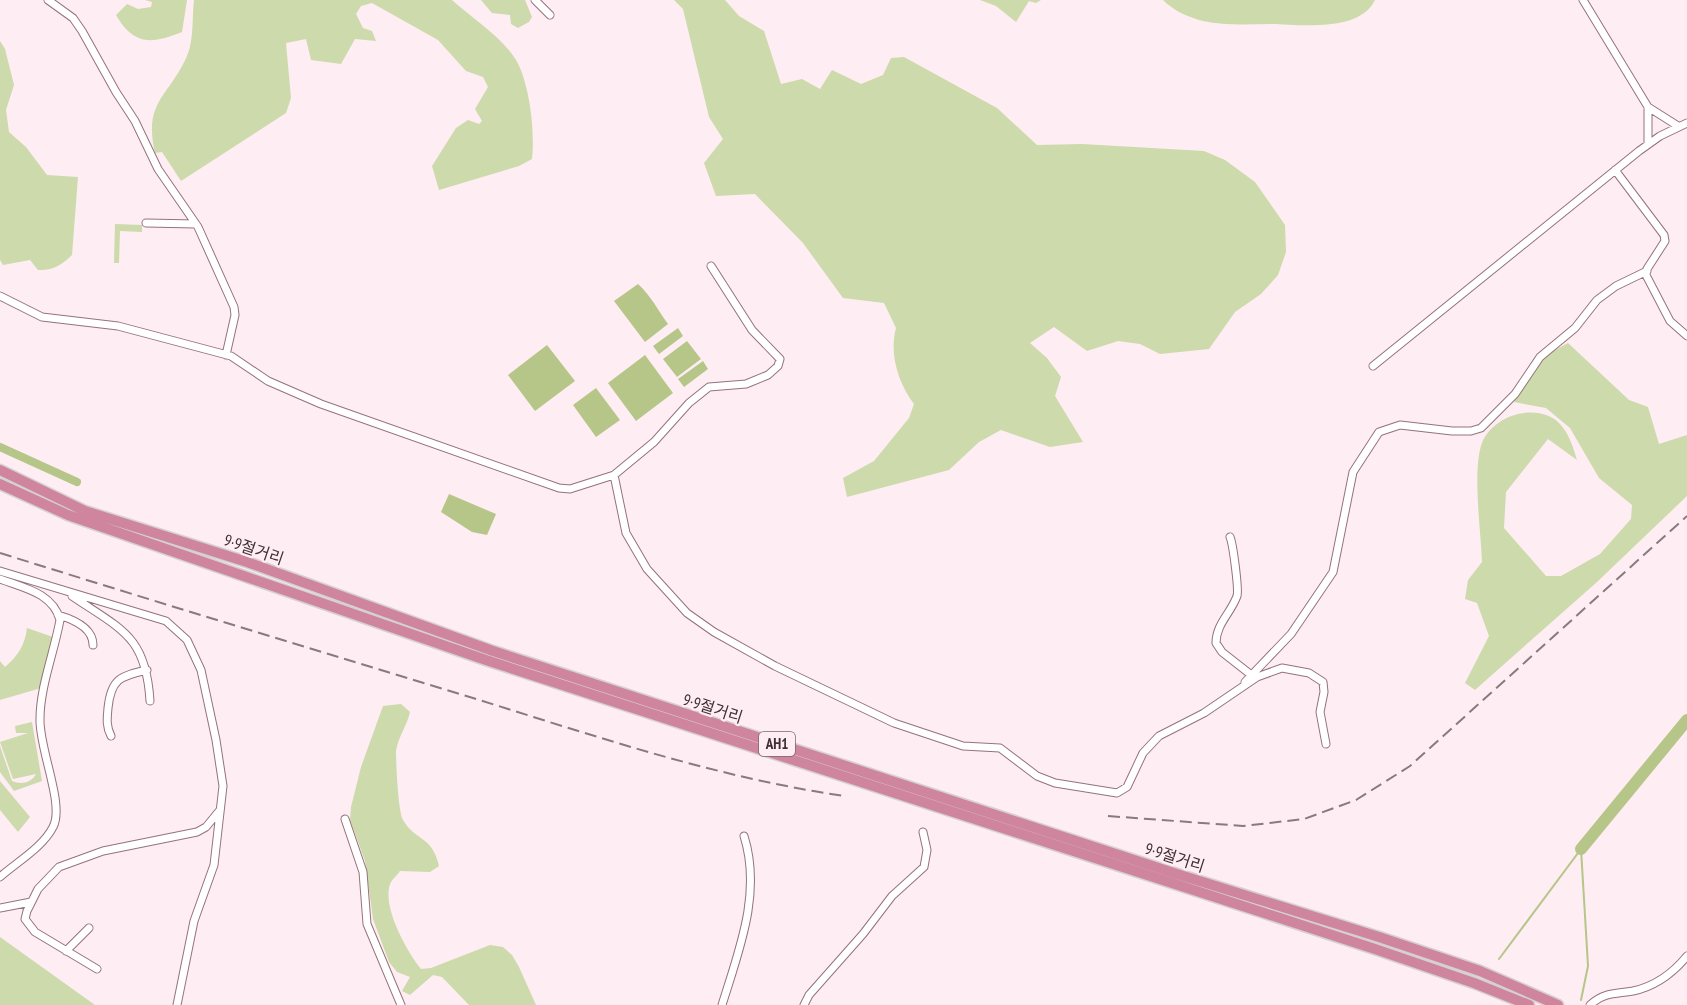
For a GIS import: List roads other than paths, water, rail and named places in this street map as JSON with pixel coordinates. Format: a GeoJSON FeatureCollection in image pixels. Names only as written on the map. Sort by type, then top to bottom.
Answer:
{"type":"FeatureCollection","features":[{"type":"Feature","properties":{"kind":"highway","name":"9·9절거리"},"geometry":{"type":"LineString","coordinates":[[0,470],[85,511],[247,562],[493,651],[1177,874],[1379,937],[1480,971],[1558,1005]]}},
{"type":"Feature","properties":{"kind":"highway","name":"9·9절거리"},"geometry":{"type":"LineString","coordinates":[[0,484],[68,515],[486,660],[1375,949],[1474,983],[1529,1005]]}},
{"type":"Feature","properties":{"kind":"street"},"geometry":{"type":"LineString","coordinates":[[48,0],[73,18],[82,31],[135,121],[158,169],[196,224],[234,307],[235,315],[226,355]]}},
{"type":"Feature","properties":{"kind":"street"},"geometry":{"type":"LineString","coordinates":[[535,0],[550,15]]}},
{"type":"Feature","properties":{"kind":"street"},"geometry":{"type":"LineString","coordinates":[[1583,0],[1648,107],[1678,126]]}},
{"type":"Feature","properties":{"kind":"street"},"geometry":{"type":"LineString","coordinates":[[1648,107],[1648,144]]}},
{"type":"Feature","properties":{"kind":"street"},"geometry":{"type":"LineString","coordinates":[[1373,366],[1648,144],[1687,123]]}},
{"type":"Feature","properties":{"kind":"street"},"geometry":{"type":"LineString","coordinates":[[1242,687],[1250,674],[1291,634],[1333,572],[1353,472],[1379,432],[1400,425],[1452,431],[1471,431],[1481,428],[1515,394],[1540,357],[1575,328],[1597,300],[1629,279],[1647,271],[1665,241],[1664,235],[1615,170]]}},
{"type":"Feature","properties":{"kind":"street"},"geometry":{"type":"LineString","coordinates":[[146,223],[196,224]]}},
{"type":"Feature","properties":{"kind":"street"},"geometry":{"type":"LineString","coordinates":[[0,296],[42,317],[118,327],[226,355],[268,381],[321,404],[559,489],[570,489],[614,475],[654,442],[708,387],[746,384],[768,375],[780,363],[777,353],[752,330],[711,266]]}},
{"type":"Feature","properties":{"kind":"street"},"geometry":{"type":"LineString","coordinates":[[1647,271],[1650,284],[1670,321],[1687,336]]}},
{"type":"Feature","properties":{"kind":"street"},"geometry":{"type":"LineString","coordinates":[[614,475],[626,533],[647,569],[687,613],[714,632],[775,666],[894,723],[963,746],[1000,748],[1037,776],[1055,783],[1117,793],[1123,790],[1133,778],[1143,753],[1159,736],[1204,713],[1242,687],[1276,668],[1318,677],[1324,686],[1320,712],[1326,744]]}},
{"type":"Feature","properties":{"kind":"street"},"geometry":{"type":"LineString","coordinates":[[1230,537],[1238,589],[1234,602],[1220,626],[1216,643],[1222,652],[1250,674]]}},
{"type":"Feature","properties":{"kind":"street"},"geometry":{"type":"LineString","coordinates":[[0,571],[166,621],[187,639],[201,670],[223,786],[214,865],[194,921],[177,1005]]}},
{"type":"Feature","properties":{"kind":"street"},"geometry":{"type":"LineString","coordinates":[[0,579],[44,596],[51,602],[58,615],[58,631],[39,717],[42,746],[54,790],[57,816],[47,836],[0,877]]}},
{"type":"Feature","properties":{"kind":"street"},"geometry":{"type":"LineString","coordinates":[[65,591],[113,623],[136,644],[143,655],[147,670],[150,701]]}},
{"type":"Feature","properties":{"kind":"street"},"geometry":{"type":"LineString","coordinates":[[58,615],[83,626],[90,633],[93,645]]}},
{"type":"Feature","properties":{"kind":"street"},"geometry":{"type":"LineString","coordinates":[[111,736],[107,727],[110,691],[116,682],[127,674],[147,670]]}},
{"type":"Feature","properties":{"kind":"street"},"geometry":{"type":"LineString","coordinates":[[97,969],[28,926],[26,919],[31,902],[51,873],[59,867],[103,851],[197,832],[206,827],[220,810]]}},
{"type":"Feature","properties":{"kind":"street"},"geometry":{"type":"LineString","coordinates":[[345,819],[363,872],[366,924],[400,1005]]}},
{"type":"Feature","properties":{"kind":"street"},"geometry":{"type":"LineString","coordinates":[[804,1005],[809,995],[892,896],[924,867],[927,850],[923,832]]}},
{"type":"Feature","properties":{"kind":"street"},"geometry":{"type":"LineString","coordinates":[[722,1005],[751,902],[750,862],[744,836]]}},
{"type":"Feature","properties":{"kind":"street"},"geometry":{"type":"LineString","coordinates":[[0,908],[31,902]]}},
{"type":"Feature","properties":{"kind":"street"},"geometry":{"type":"LineString","coordinates":[[66,951],[89,928]]}},
{"type":"Feature","properties":{"kind":"street"},"geometry":{"type":"LineString","coordinates":[[1590,1005],[1606,993],[1635,990],[1666,977],[1687,956]]}},
{"type":"Feature","properties":{"kind":"waterway"},"geometry":{"type":"LineString","coordinates":[[0,447],[77,482]]}},
{"type":"Feature","properties":{"kind":"waterway"},"geometry":{"type":"LineString","coordinates":[[1581,849],[1687,720]]}},
{"type":"Feature","properties":{"kind":"waterway"},"geometry":{"type":"LineString","coordinates":[[1581,849],[1588,966],[1581,1000]]}},
{"type":"Feature","properties":{"kind":"waterway"},"geometry":{"type":"LineString","coordinates":[[1499,959],[1581,849]]}},
{"type":"Feature","properties":{"kind":"railway"},"geometry":{"type":"LineString","coordinates":[[1108,816],[1243,826],[1304,819],[1356,800],[1410,766],[1687,516]]}},
{"type":"Feature","properties":{"kind":"railway"},"geometry":{"type":"LineString","coordinates":[[0,553],[611,741],[750,778],[845,796]]}}]}
